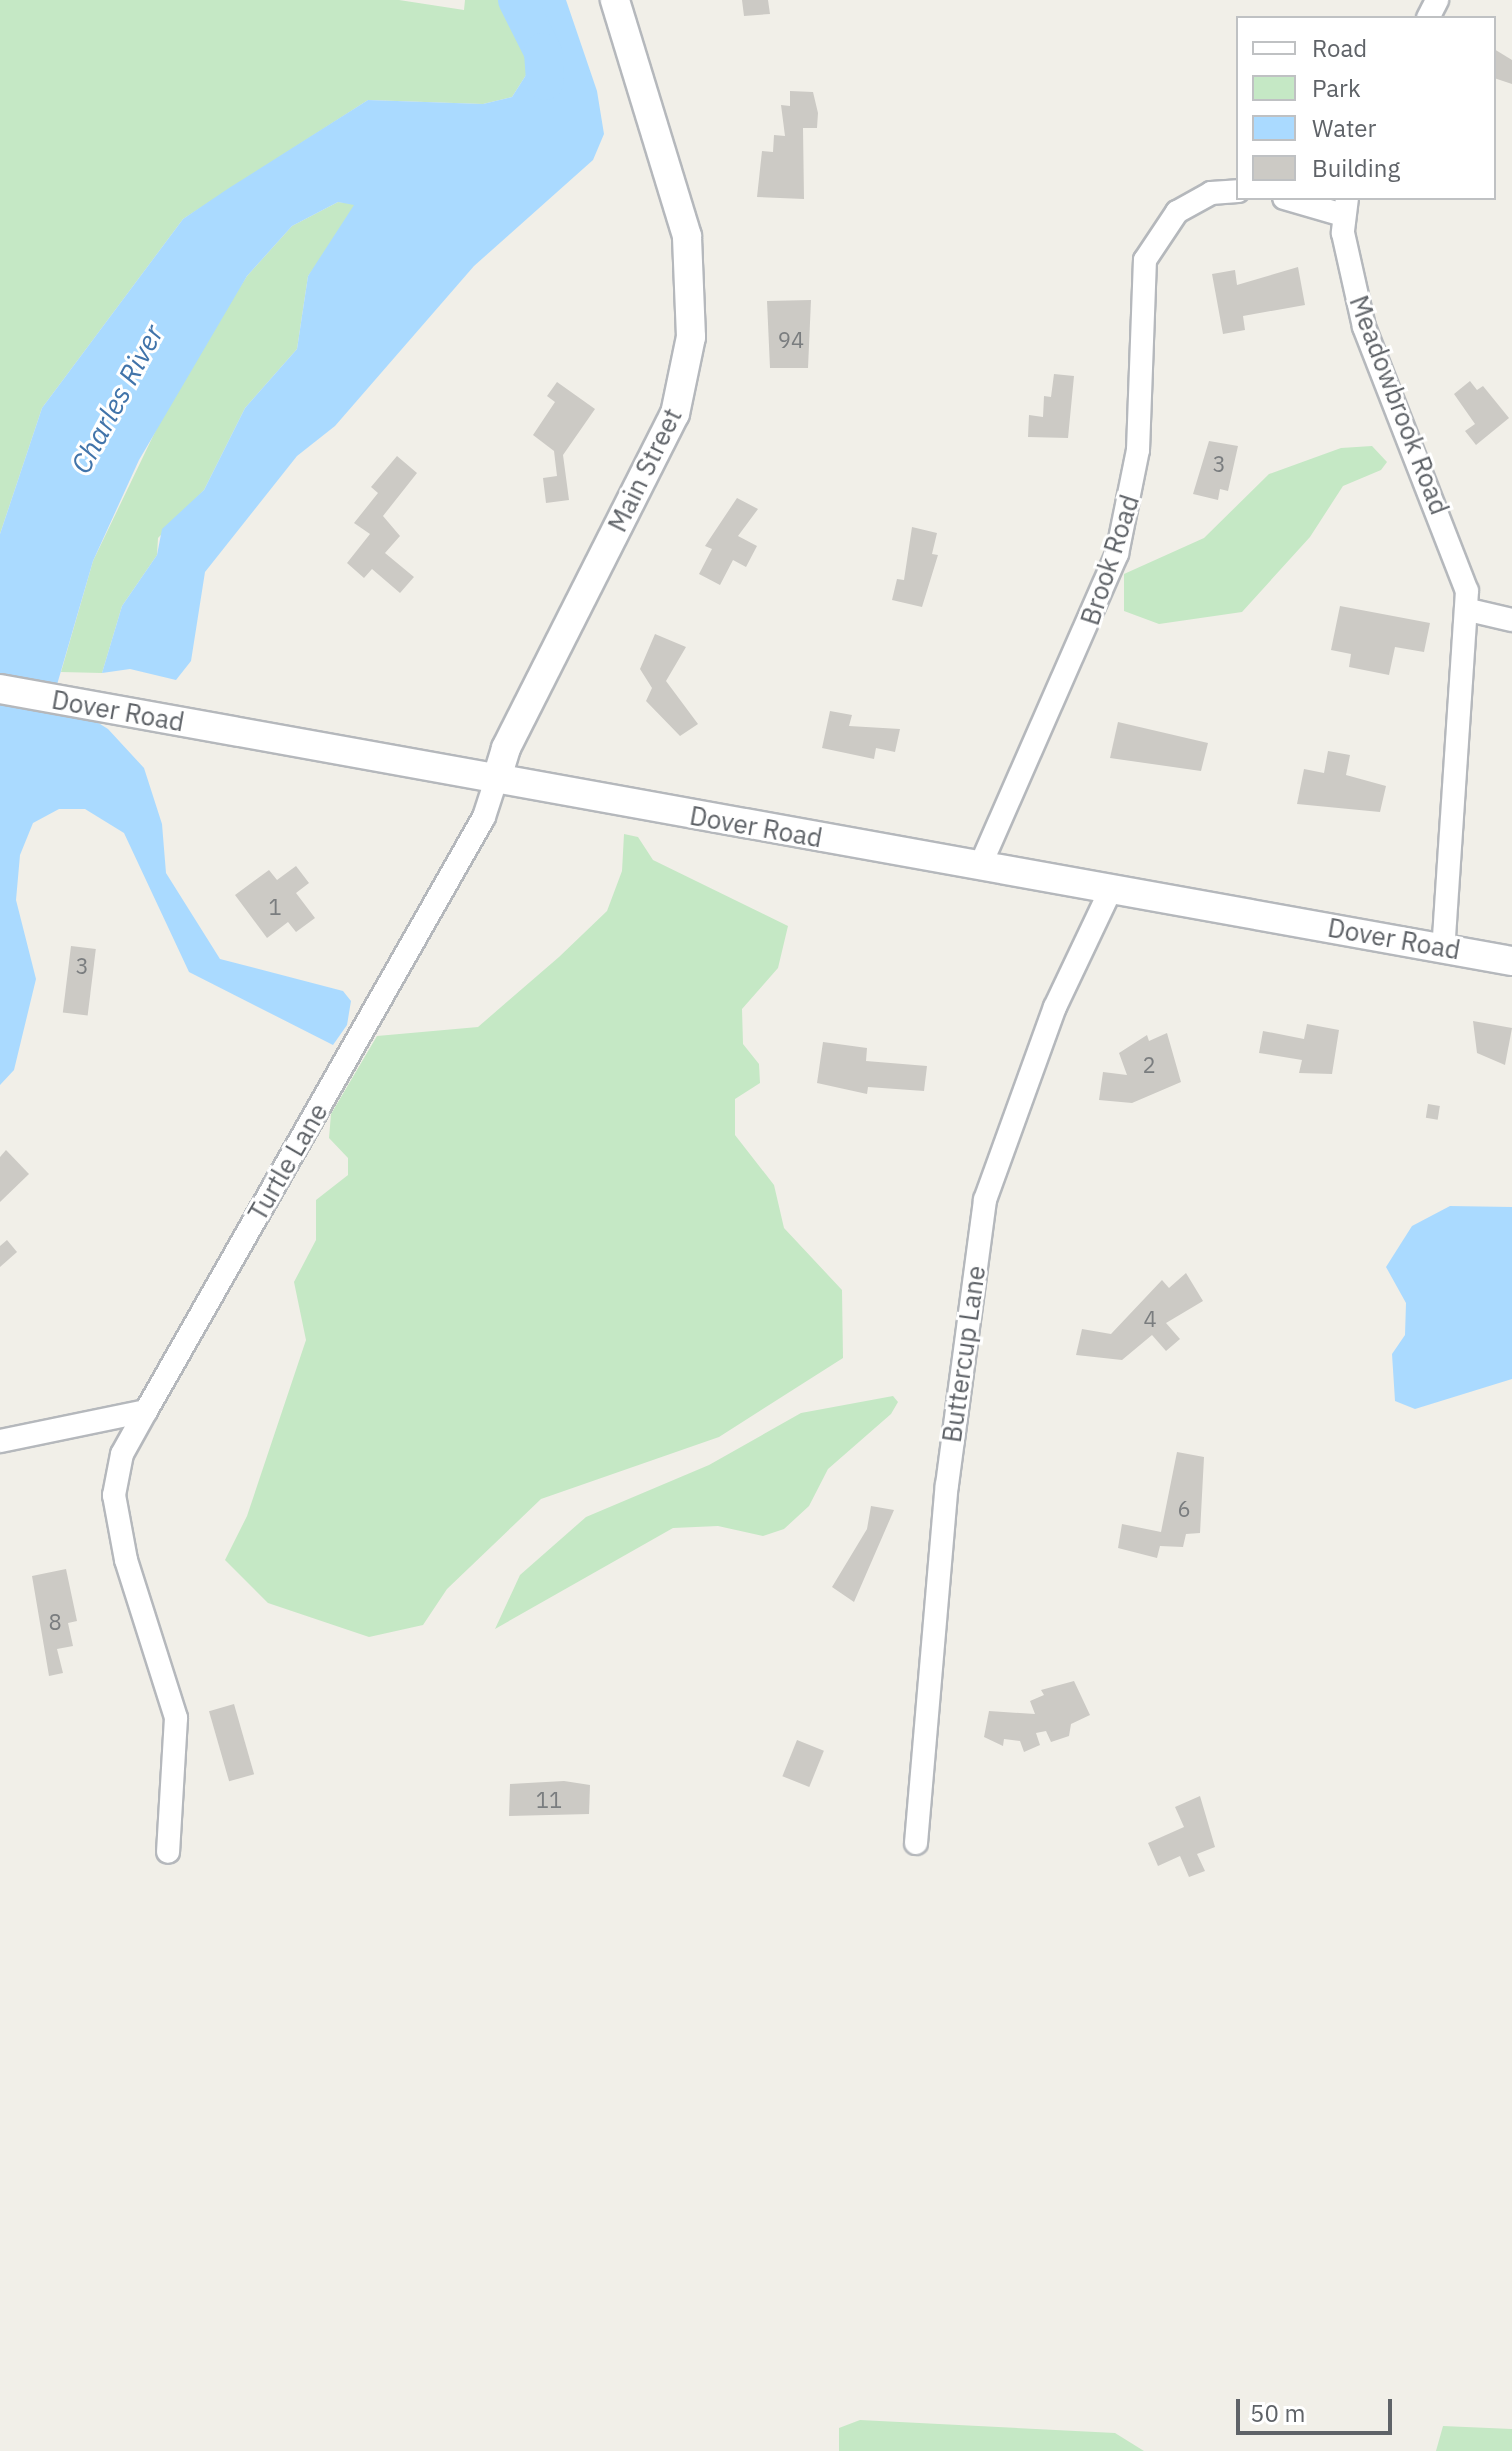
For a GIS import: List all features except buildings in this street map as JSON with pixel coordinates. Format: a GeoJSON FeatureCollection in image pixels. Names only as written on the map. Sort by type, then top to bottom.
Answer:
{"type":"FeatureCollection","features":[{"type":"Feature","properties":{"kind":"street","name":"Main Street"},"geometry":{"type":"LineString","coordinates":[[496,781],[506,748],[675,414],[691,337],[687,236],[615,0]]}},
{"type":"Feature","properties":{"kind":"street","name":"Brook Road"},"geometry":{"type":"LineString","coordinates":[[980,866],[1117,554],[1138,450],[1145,260],[1177,212],[1211,193],[1236,191]]}},
{"type":"Feature","properties":{"kind":"street"},"geometry":{"type":"LineString","coordinates":[[1299,200],[1345,206]]}},
{"type":"Feature","properties":{"kind":"street","name":"Meadowbrook Road"},"geometry":{"type":"LineString","coordinates":[[1345,206],[1364,327],[1436,497],[1469,610],[1443,948]]}},
{"type":"Feature","properties":{"kind":"street"},"geometry":{"type":"LineString","coordinates":[[1469,610],[1512,620]]}},
{"type":"Feature","properties":{"kind":"street","name":"Dover Road"},"geometry":{"type":"LineString","coordinates":[[0,689],[496,781],[1512,961]]}},
{"type":"Feature","properties":{"kind":"street","name":"Turtle Lane"},"geometry":{"type":"LineString","coordinates":[[168,1852],[176,1718],[126,1560],[114,1495],[122,1454],[484,817],[496,781]]}},
{"type":"Feature","properties":{"kind":"street","name":"Buttercup Lane"},"geometry":{"type":"LineString","coordinates":[[916,1843],[947,1485],[985,1200],[1055,1007],[1111,889]]}},
{"type":"Feature","properties":{"kind":"street"},"geometry":{"type":"LineString","coordinates":[[0,1441],[146,1411]]}},
{"type":"Feature","properties":{"kind":"green space"},"geometry":{"type":"Polygon","coordinates":[[[0,0],[399,0],[464,10],[465,0],[498,0],[536,24],[526,75],[512,97],[483,104],[368,100],[183,219],[42,408],[0,534],[0,0]]]}},
{"type":"Feature","properties":{"kind":"green space"},"geometry":{"type":"Polygon","coordinates":[[[338,202],[355,204],[351,218],[308,276],[297,349],[245,408],[204,490],[158,538],[157,555],[122,606],[102,673],[61,672],[93,561],[179,382],[247,276],[292,226],[338,202]]]}},
{"type":"Feature","properties":{"kind":"green space"},"geometry":{"type":"Polygon","coordinates":[[[1372,446],[1387,462],[1381,470],[1343,486],[1310,537],[1242,612],[1159,624],[1124,611],[1124,574],[1204,538],[1269,474],[1341,448],[1372,446]]]}},
{"type":"Feature","properties":{"kind":"green space"},"geometry":{"type":"Polygon","coordinates":[[[624,834],[638,837],[653,860],[788,926],[778,968],[742,1009],[743,1044],[759,1064],[760,1083],[735,1099],[735,1135],[774,1185],[784,1228],[842,1290],[843,1358],[719,1437],[541,1499],[447,1589],[423,1625],[369,1637],[268,1603],[225,1560],[247,1516],[306,1340],[294,1282],[316,1240],[316,1200],[348,1175],[348,1158],[329,1138],[331,1114],[377,1036],[478,1027],[559,957],[607,911],[622,871],[624,834]]]}},
{"type":"Feature","properties":{"kind":"green space"},"geometry":{"type":"Polygon","coordinates":[[[893,1396],[898,1402],[891,1414],[828,1469],[809,1506],[784,1529],[763,1536],[718,1526],[673,1528],[495,1629],[520,1575],[586,1517],[709,1465],[801,1413],[893,1396]]]}},
{"type":"Feature","properties":{"kind":"green space"},"geometry":{"type":"Polygon","coordinates":[[[860,2420],[1115,2433],[1144,2451],[839,2451],[839,2428],[860,2420]]]}},
{"type":"Feature","properties":{"kind":"green space"},"geometry":{"type":"Polygon","coordinates":[[[1443,2426],[1512,2429],[1512,2451],[1436,2451],[1443,2426]]]}},
{"type":"Feature","properties":{"kind":"water"},"geometry":{"type":"Polygon","coordinates":[[[498,0],[566,0],[597,91],[604,134],[593,160],[474,266],[335,426],[297,456],[205,572],[191,661],[176,680],[130,669],[102,673],[122,606],[157,555],[162,529],[204,490],[245,408],[297,349],[308,276],[354,205],[338,202],[292,226],[247,276],[139,460],[93,561],[54,695],[108,729],[144,768],[162,824],[166,873],[220,959],[343,991],[351,1001],[347,1025],[333,1045],[189,972],[124,833],[85,809],[59,809],[33,823],[20,855],[16,900],[36,979],[14,1070],[0,1085],[0,534],[42,408],[183,219],[229,188],[368,100],[483,104],[512,97],[526,75],[536,24],[498,0]]]}},
{"type":"Feature","properties":{"kind":"water"},"geometry":{"type":"Polygon","coordinates":[[[1450,1206],[1512,1207],[1512,1379],[1415,1409],[1395,1401],[1392,1354],[1405,1335],[1406,1303],[1386,1267],[1412,1226],[1450,1206]]]}},
{"type":"Feature","properties":{"kind":"waterway","name":"Charles River"},"geometry":{"type":"LineString","coordinates":[[517,0],[543,52],[545,81]]}}]}
